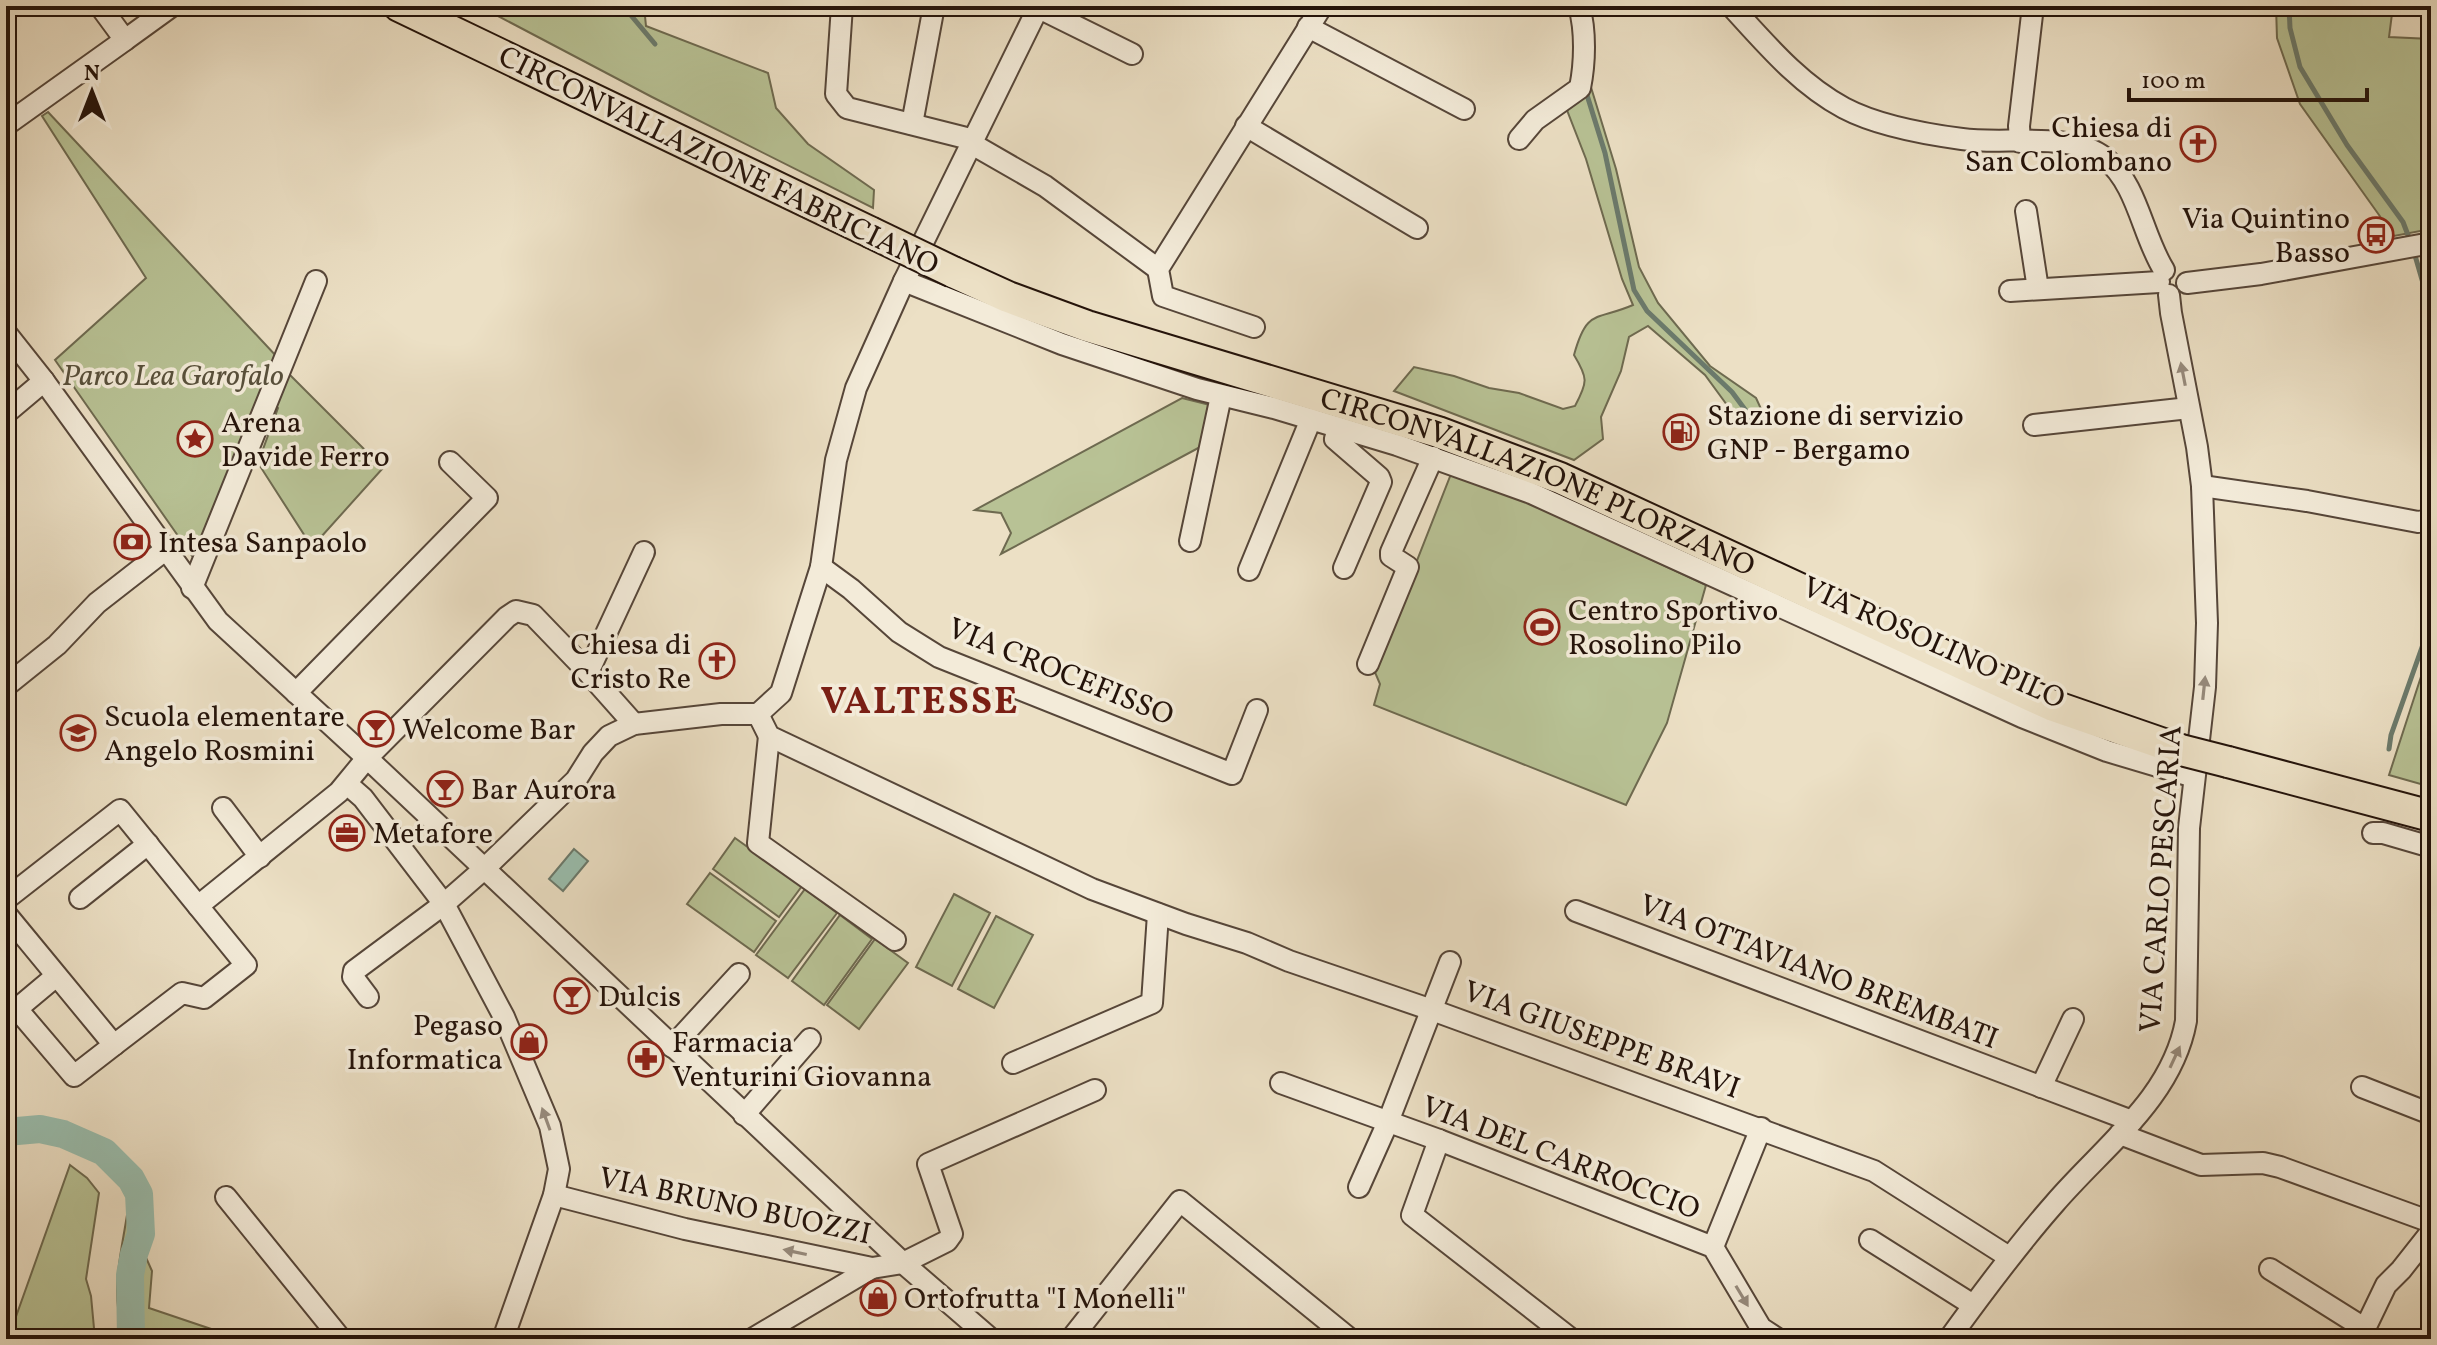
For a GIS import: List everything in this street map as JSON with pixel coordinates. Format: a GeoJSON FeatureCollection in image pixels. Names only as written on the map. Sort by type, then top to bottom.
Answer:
{"type":"FeatureCollection","features":[{"type":"Feature","properties":{"kind":"highway","name":"CIRCONVALLAZIONE FABRICIANO"},"geometry":{"type":"LineString","coordinates":[[399,6],[955,264]]}},
{"type":"Feature","properties":{"kind":"highway","name":"CIRCONVALLAZIONE FABRICIANO"},"geometry":{"type":"LineString","coordinates":[[436,6],[873,225]]}},
{"type":"Feature","properties":{"kind":"highway","name":"CIRCONVALLAZIONE PLORZANO"},"geometry":{"type":"LineString","coordinates":[[955,264],[1084,309],[1506,439],[2063,693],[2182,742],[2431,800]]}},
{"type":"Feature","properties":{"kind":"highway","name":"CIRCONVALLAZIONE PLORZANO"},"geometry":{"type":"LineString","coordinates":[[2230,754],[2431,816]]}},
{"type":"Feature","properties":{"kind":"street"},"geometry":{"type":"LineString","coordinates":[[100,6],[125,40]]}},
{"type":"Feature","properties":{"kind":"street"},"geometry":{"type":"LineString","coordinates":[[6,125],[172,6]]}},
{"type":"Feature","properties":{"kind":"street"},"geometry":{"type":"LineString","coordinates":[[842,6],[836,94],[847,108],[973,142],[1045,186],[1158,269]]}},
{"type":"Feature","properties":{"kind":"street"},"geometry":{"type":"LineString","coordinates":[[912,124],[934,6]]}},
{"type":"Feature","properties":{"kind":"street"},"geometry":{"type":"LineString","coordinates":[[1254,327],[1163,296],[1158,269],[1322,6]]}},
{"type":"Feature","properties":{"kind":"street"},"geometry":{"type":"LineString","coordinates":[[1519,139],[1535,120],[1580,88],[1583,33],[1579,6]]}},
{"type":"Feature","properties":{"kind":"street","name":"VIA CARLO PESCARIA"},"geometry":{"type":"LineString","coordinates":[[1731,6],[1781,60],[1845,109],[1942,136],[2069,143],[2087,148],[2112,164],[2123,178],[2164,282],[2202,486],[2207,666],[2189,828],[2186,1021],[2175,1060],[2162,1084],[2009,1257],[1949,1339]]}},
{"type":"Feature","properties":{"kind":"street"},"geometry":{"type":"LineString","coordinates":[[2020,142],[2019,126],[2033,6]]}},
{"type":"Feature","properties":{"kind":"street"},"geometry":{"type":"LineString","coordinates":[[368,997],[353,977],[354,971],[444,904],[484,869],[576,780],[593,753],[609,736],[634,724],[721,714],[758,714],[781,693],[821,567],[836,460],[856,388],[904,281],[1039,7],[1132,54]]}},
{"type":"Feature","properties":{"kind":"street"},"geometry":{"type":"LineString","coordinates":[[1308,27],[1464,109]]}},
{"type":"Feature","properties":{"kind":"street"},"geometry":{"type":"LineString","coordinates":[[1246,126],[1417,228]]}},
{"type":"Feature","properties":{"kind":"street"},"geometry":{"type":"LineString","coordinates":[[2026,211],[2038,289]]}},
{"type":"Feature","properties":{"kind":"street"},"geometry":{"type":"LineString","coordinates":[[2010,291],[2164,282],[2172,267],[2186,275],[2187,283],[2261,274],[2428,244]]}},
{"type":"Feature","properties":{"kind":"street"},"geometry":{"type":"LineString","coordinates":[[192,588],[316,281]]}},
{"type":"Feature","properties":{"kind":"street","name":"VIA ROSOLINO PILO"},"geometry":{"type":"LineString","coordinates":[[904,281],[1062,344],[1221,396],[1311,419],[1433,457],[1583,516],[2022,717],[2107,751],[2194,777]]}},
{"type":"Feature","properties":{"kind":"street"},"geometry":{"type":"LineString","coordinates":[[6,333],[218,621],[903,1263],[991,1339]]}},
{"type":"Feature","properties":{"kind":"street"},"geometry":{"type":"LineString","coordinates":[[6,413],[44,381]]}},
{"type":"Feature","properties":{"kind":"street"},"geometry":{"type":"LineString","coordinates":[[1190,541],[1221,396]]}},
{"type":"Feature","properties":{"kind":"street"},"geometry":{"type":"LineString","coordinates":[[2034,425],[2189,408]]}},
{"type":"Feature","properties":{"kind":"street"},"geometry":{"type":"LineString","coordinates":[[1249,570],[1311,419]]}},
{"type":"Feature","properties":{"kind":"street"},"geometry":{"type":"LineString","coordinates":[[1338,428],[1335,439],[1381,482],[1344,568]]}},
{"type":"Feature","properties":{"kind":"street"},"geometry":{"type":"LineString","coordinates":[[1368,664],[1408,567],[1391,556],[1391,552],[1433,457]]}},
{"type":"Feature","properties":{"kind":"street"},"geometry":{"type":"LineString","coordinates":[[296,693],[487,498],[450,462]]}},
{"type":"Feature","properties":{"kind":"street"},"geometry":{"type":"LineString","coordinates":[[2202,486],[2307,501],[2418,522],[2431,520]]}},
{"type":"Feature","properties":{"kind":"street"},"geometry":{"type":"LineString","coordinates":[[6,686],[57,645],[97,603],[165,550]]}},
{"type":"Feature","properties":{"kind":"street"},"geometry":{"type":"LineString","coordinates":[[586,670],[592,664],[644,552]]}},
{"type":"Feature","properties":{"kind":"street","name":"VIA CROCEFISSO"},"geometry":{"type":"LineString","coordinates":[[821,567],[899,632],[939,657],[1232,774],[1257,710]]}},
{"type":"Feature","properties":{"kind":"street"},"geometry":{"type":"LineString","coordinates":[[355,791],[367,758],[497,626],[516,611],[533,615],[634,724]]}},
{"type":"Feature","properties":{"kind":"street"},"geometry":{"type":"LineString","coordinates":[[758,714],[769,736],[758,843],[895,940]]}},
{"type":"Feature","properties":{"kind":"street","name":"VIA GIUSEPPE BRAVI"},"geometry":{"type":"LineString","coordinates":[[769,736],[1092,889],[1874,1171],[2009,1257]]}},
{"type":"Feature","properties":{"kind":"street"},"geometry":{"type":"LineString","coordinates":[[198,906],[260,857],[384,774]]}},
{"type":"Feature","properties":{"kind":"street"},"geometry":{"type":"LineString","coordinates":[[355,791],[444,904],[504,1017],[550,1126],[559,1169],[554,1195],[503,1339]]}},
{"type":"Feature","properties":{"kind":"street"},"geometry":{"type":"LineString","coordinates":[[223,808],[260,857]]}},
{"type":"Feature","properties":{"kind":"street"},"geometry":{"type":"LineString","coordinates":[[6,899],[120,810],[246,965],[204,998],[182,993],[74,1076],[12,1013],[55,977]]}},
{"type":"Feature","properties":{"kind":"street"},"geometry":{"type":"LineString","coordinates":[[2373,833],[2431,847]]}},
{"type":"Feature","properties":{"kind":"street"},"geometry":{"type":"LineString","coordinates":[[80,898],[148,844]]}},
{"type":"Feature","properties":{"kind":"street","name":"VIA OTTAVIANO BREMBATI"},"geometry":{"type":"LineString","coordinates":[[1576,911],[2041,1087],[2201,1165],[2263,1163],[2280,1167],[2431,1222]]}},
{"type":"Feature","properties":{"kind":"street"},"geometry":{"type":"LineString","coordinates":[[6,914],[114,1045]]}},
{"type":"Feature","properties":{"kind":"street"},"geometry":{"type":"LineString","coordinates":[[1013,1063],[1152,1003],[1158,914]]}},
{"type":"Feature","properties":{"kind":"street"},"geometry":{"type":"LineString","coordinates":[[1359,1187],[1388,1122],[1450,962]]}},
{"type":"Feature","properties":{"kind":"street"},"geometry":{"type":"LineString","coordinates":[[672,1047],[739,974]]}},
{"type":"Feature","properties":{"kind":"street"},"geometry":{"type":"LineString","coordinates":[[2041,1087],[2073,1019]]}},
{"type":"Feature","properties":{"kind":"street"},"geometry":{"type":"LineString","coordinates":[[744,1115],[810,1039]]}},
{"type":"Feature","properties":{"kind":"street","name":"VIA DEL CARROCCIO"},"geometry":{"type":"LineString","coordinates":[[1281,1083],[1439,1140],[1713,1247],[1761,1328],[1778,1339]]}},
{"type":"Feature","properties":{"kind":"street"},"geometry":{"type":"LineString","coordinates":[[2362,1087],[2431,1114]]}},
{"type":"Feature","properties":{"kind":"street","name":"VIA BRUNO BUOZZI"},"geometry":{"type":"LineString","coordinates":[[554,1195],[685,1229],[872,1268],[903,1263],[947,1241],[952,1234],[928,1164],[982,1151],[1095,1090]]}},
{"type":"Feature","properties":{"kind":"street"},"geometry":{"type":"LineString","coordinates":[[1713,1247],[1761,1128]]}},
{"type":"Feature","properties":{"kind":"street"},"geometry":{"type":"LineString","coordinates":[[1439,1140],[1412,1215],[1571,1339]]}},
{"type":"Feature","properties":{"kind":"street"},"geometry":{"type":"LineString","coordinates":[[226,1197],[341,1339]]}},
{"type":"Feature","properties":{"kind":"street"},"geometry":{"type":"LineString","coordinates":[[1071,1339],[1180,1201],[1350,1339]]}},
{"type":"Feature","properties":{"kind":"street"},"geometry":{"type":"LineString","coordinates":[[2270,1269],[2362,1334],[2386,1285],[2431,1232]]}},
{"type":"Feature","properties":{"kind":"street"},"geometry":{"type":"LineString","coordinates":[[1870,1240],[1973,1305]]}},
{"type":"Feature","properties":{"kind":"street"},"geometry":{"type":"LineString","coordinates":[[752,1339],[872,1268]]}},
{"type":"Feature","properties":{"kind":"green space"},"geometry":{"type":"Polygon","coordinates":[[[479,6],[644,6],[646,26],[768,73],[776,108],[808,144],[874,190],[873,208],[652,97],[479,6]]]}},
{"type":"Feature","properties":{"kind":"green space"},"geometry":{"type":"Polygon","coordinates":[[[2276,6],[2393,6],[2389,37],[2431,39],[2431,229],[2394,236],[2300,104],[2277,38],[2276,6]]]}},
{"type":"Feature","properties":{"kind":"green space"},"geometry":{"type":"Polygon","coordinates":[[[1590,84],[1616,169],[1639,267],[1658,303],[1710,366],[1756,398],[1762,411],[1763,424],[1735,416],[1705,375],[1648,326],[1629,337],[1621,371],[1601,417],[1603,439],[1574,460],[1394,391],[1414,367],[1519,393],[1563,409],[1575,406],[1585,380],[1574,355],[1584,330],[1594,318],[1633,305],[1622,279],[1586,159],[1565,105],[1590,84]]]}},
{"type":"Feature","properties":{"kind":"green space","name":"Parco Lea Garofalo"},"geometry":{"type":"Polygon","coordinates":[[[48,112],[278,358],[197,563],[55,360],[146,278],[42,116],[48,112]]]}},
{"type":"Feature","properties":{"kind":"green space","name":"Parco Lea Garofalo"},"geometry":{"type":"Polygon","coordinates":[[[284,369],[383,468],[312,547],[258,463],[278,408],[271,401],[284,369]]]}},
{"type":"Feature","properties":{"kind":"green space"},"geometry":{"type":"Polygon","coordinates":[[[1182,398],[1210,405],[1202,446],[1001,554],[1011,533],[1001,513],[975,510],[1182,398]]]}},
{"type":"Feature","properties":{"kind":"green space","name":"Centro Sportivo Rosolino Pilo"},"geometry":{"type":"Polygon","coordinates":[[[1451,474],[1530,503],[1706,585],[1667,723],[1626,805],[1374,705],[1380,684],[1374,670],[1451,474]]]}},
{"type":"Feature","properties":{"kind":"green space"},"geometry":{"type":"Polygon","coordinates":[[[2431,646],[2431,787],[2389,775],[2431,646]]]}},
{"type":"Feature","properties":{"kind":"green space"},"geometry":{"type":"Polygon","coordinates":[[[735,838],[802,886],[779,917],[713,869],[735,838]]]}},
{"type":"Feature","properties":{"kind":"green space"},"geometry":{"type":"Polygon","coordinates":[[[710,873],[776,921],[754,952],[687,904],[710,873]]]}},
{"type":"Feature","properties":{"kind":"green space"},"geometry":{"type":"Polygon","coordinates":[[[805,889],[837,913],[788,978],[756,955],[805,889]]]}},
{"type":"Feature","properties":{"kind":"green space"},"geometry":{"type":"Polygon","coordinates":[[[954,894],[990,913],[952,986],[916,967],[954,894]]]}},
{"type":"Feature","properties":{"kind":"green space"},"geometry":{"type":"Polygon","coordinates":[[[840,915],[872,939],[824,1005],[792,981],[840,915]]]}},
{"type":"Feature","properties":{"kind":"green space"},"geometry":{"type":"Polygon","coordinates":[[[996,916],[1033,935],[994,1008],[958,989],[996,916]]]}},
{"type":"Feature","properties":{"kind":"green space"},"geometry":{"type":"Polygon","coordinates":[[[875,939],[908,963],[859,1029],[827,1005],[875,939]]]}},
{"type":"Feature","properties":{"kind":"green space"},"geometry":{"type":"Polygon","coordinates":[[[70,1165],[87,1178],[99,1193],[86,1279],[91,1296],[95,1339],[8,1339],[70,1165]]]}},
{"type":"Feature","properties":{"kind":"green space"},"geometry":{"type":"Polygon","coordinates":[[[127,1215],[152,1271],[149,1308],[220,1332],[212,1339],[114,1339],[122,1328],[117,1285],[127,1215]]]}},
{"type":"Feature","properties":{"kind":"shaded area"},"geometry":{"type":"Polygon","coordinates":[[[574,849],[588,861],[563,891],[549,879],[574,849]]]}},
{"type":"Feature","properties":{"kind":"waterway"},"geometry":{"type":"LineString","coordinates":[[628,6],[629,13],[655,44]]}},
{"type":"Feature","properties":{"kind":"waterway"},"geometry":{"type":"LineString","coordinates":[[2289,6],[2290,28],[2300,67],[2347,145],[2403,222],[2411,243]]}},
{"type":"Feature","properties":{"kind":"waterway"},"geometry":{"type":"LineString","coordinates":[[1587,95],[1605,153],[1634,290],[1647,311],[1732,392],[1755,423]]}},
{"type":"Feature","properties":{"kind":"waterway"},"geometry":{"type":"LineString","coordinates":[[2414,252],[2423,283],[2431,295]]}},
{"type":"Feature","properties":{"kind":"waterway"},"geometry":{"type":"LineString","coordinates":[[2389,749],[2391,735],[2431,628]]}},
{"type":"Feature","properties":{"kind":"waterway"},"geometry":{"type":"LineString","coordinates":[[6,1132],[40,1129],[63,1134],[104,1152],[131,1179],[139,1194],[141,1234],[130,1275],[131,1339]]}},
{"type":"Feature","properties":{"kind":"place","name":"Chiesa di San Colombano"},"geometry":{"type":"Point","coordinates":[2198,144]}},
{"type":"Feature","properties":{"kind":"place","name":"Via Quintino Basso"},"geometry":{"type":"Point","coordinates":[2376,235]}},
{"type":"Feature","properties":{"kind":"place","name":"Stazione di servizio GNP - Bergamo"},"geometry":{"type":"Point","coordinates":[1681,432]}},
{"type":"Feature","properties":{"kind":"place","name":"Arena Davide Ferro"},"geometry":{"type":"Point","coordinates":[195,439]}},
{"type":"Feature","properties":{"kind":"place","name":"Intesa Sanpaolo"},"geometry":{"type":"Point","coordinates":[132,542]}},
{"type":"Feature","properties":{"kind":"place","name":"Centro Sportivo Rosolino Pilo"},"geometry":{"type":"Point","coordinates":[1542,627]}},
{"type":"Feature","properties":{"kind":"place","name":"Chiesa di Cristo Re"},"geometry":{"type":"Point","coordinates":[717,661]}},
{"type":"Feature","properties":{"kind":"place","name":"Welcome Bar"},"geometry":{"type":"Point","coordinates":[376,729]}},
{"type":"Feature","properties":{"kind":"place","name":"Scuola elementare Angelo Rosmini"},"geometry":{"type":"Point","coordinates":[78,733]}},
{"type":"Feature","properties":{"kind":"place","name":"Bar Aurora"},"geometry":{"type":"Point","coordinates":[445,789]}},
{"type":"Feature","properties":{"kind":"place","name":"Metafore"},"geometry":{"type":"Point","coordinates":[347,833]}},
{"type":"Feature","properties":{"kind":"place","name":"Dulcis"},"geometry":{"type":"Point","coordinates":[572,996]}},
{"type":"Feature","properties":{"kind":"place","name":"Pegaso Informatica"},"geometry":{"type":"Point","coordinates":[529,1042]}},
{"type":"Feature","properties":{"kind":"place","name":"Farmacia Venturini Giovanna"},"geometry":{"type":"Point","coordinates":[646,1059]}},
{"type":"Feature","properties":{"kind":"place","name":"Ortofrutta \"I Monelli\""},"geometry":{"type":"Point","coordinates":[878,1298]}},
{"type":"Feature","properties":{"kind":"district","name":"VALTESSE"},"geometry":{"type":"Point","coordinates":[920,700]}}]}
